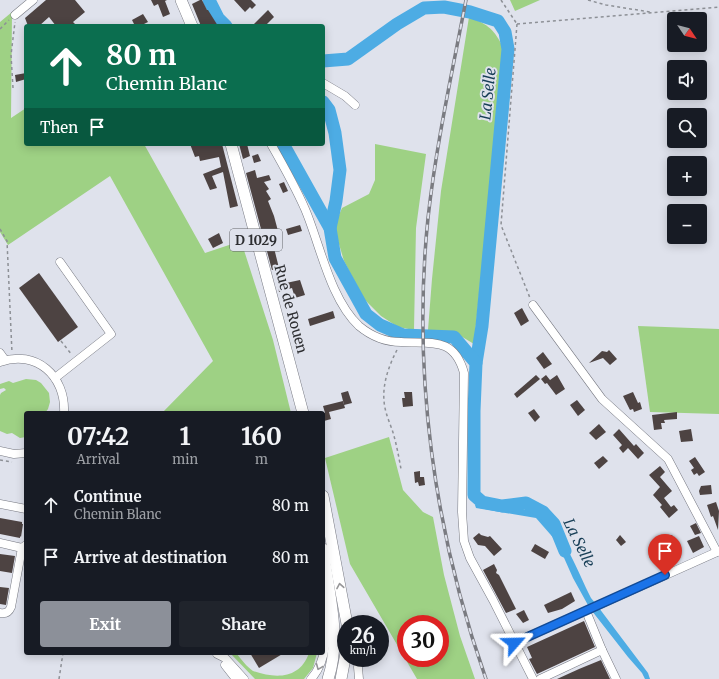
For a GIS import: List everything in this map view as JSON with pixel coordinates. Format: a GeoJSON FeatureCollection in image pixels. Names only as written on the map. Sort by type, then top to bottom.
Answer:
{"type":"FeatureCollection","features":[{"type":"Feature","properties":{"kind":"main road"},"geometry":{"type":"LineString","coordinates":[[181,0],[191,24]]}},
{"type":"Feature","properties":{"kind":"main road","name":"Rue de Rouen"},"geometry":{"type":"LineString","coordinates":[[232,146],[302,411]]}},
{"type":"Feature","properties":{"kind":"main road"},"geometry":{"type":"LineString","coordinates":[[325,507],[345,615]]}},
{"type":"Feature","properties":{"kind":"main road"},"geometry":{"type":"LineString","coordinates":[[325,565],[335,643],[332,668],[328,679]]}},
{"type":"Feature","properties":{"kind":"main road"},"geometry":{"type":"LineString","coordinates":[[341,679],[343,667]]}},
{"type":"Feature","properties":{"kind":"street"},"geometry":{"type":"LineString","coordinates":[[15,15],[33,0]]}},
{"type":"Feature","properties":{"kind":"street"},"geometry":{"type":"LineString","coordinates":[[325,84],[345,96],[355,105]]}},
{"type":"Feature","properties":{"kind":"street"},"geometry":{"type":"LineString","coordinates":[[272,146],[305,209],[331,279],[345,308],[356,323],[369,333],[385,340],[402,342],[432,342],[442,345],[454,353],[460,360],[464,373],[463,535],[470,558],[496,606],[532,679]]}},
{"type":"Feature","properties":{"kind":"street"},"geometry":{"type":"LineString","coordinates":[[55,378],[111,334],[60,262]]}},
{"type":"Feature","properties":{"kind":"street"},"geometry":{"type":"LineString","coordinates":[[514,643],[588,611],[718,551],[668,459],[602,399],[533,305]]}},
{"type":"Feature","properties":{"kind":"street"},"geometry":{"type":"LineString","coordinates":[[0,352],[6,360],[30,360],[47,369],[55,378],[61,389],[64,401],[64,411]]}},
{"type":"Feature","properties":{"kind":"street"},"geometry":{"type":"LineString","coordinates":[[0,451],[14,454],[24,453]]}},
{"type":"Feature","properties":{"kind":"street"},"geometry":{"type":"LineString","coordinates":[[0,504],[24,509]]}},
{"type":"Feature","properties":{"kind":"street"},"geometry":{"type":"LineString","coordinates":[[0,543],[24,546],[11,607],[9,612],[4,614],[0,613]]}},
{"type":"Feature","properties":{"kind":"street"},"geometry":{"type":"LineString","coordinates":[[325,643],[326,573]]}},
{"type":"Feature","properties":{"kind":"street"},"geometry":{"type":"LineString","coordinates":[[588,611],[602,650],[616,679]]}},
{"type":"Feature","properties":{"kind":"street"},"geometry":{"type":"LineString","coordinates":[[540,679],[602,650]]}},
{"type":"Feature","properties":{"kind":"street"},"geometry":{"type":"LineString","coordinates":[[217,655],[236,679]]}},
{"type":"Feature","properties":{"kind":"street"},"geometry":{"type":"LineString","coordinates":[[218,655],[225,658],[244,679]]}},
{"type":"Feature","properties":{"kind":"street"},"geometry":{"type":"LineString","coordinates":[[311,679],[319,671],[323,655]]}},
{"type":"Feature","properties":{"kind":"street"},"geometry":{"type":"LineString","coordinates":[[358,667],[359,679]]}},
{"type":"Feature","properties":{"kind":"path"},"geometry":{"type":"LineString","coordinates":[[501,0],[517,24],[501,225],[533,305]]}},
{"type":"Feature","properties":{"kind":"path"},"geometry":{"type":"LineString","coordinates":[[588,0],[606,5],[654,13]]}},
{"type":"Feature","properties":{"kind":"path"},"geometry":{"type":"LineString","coordinates":[[517,24],[719,8]]}},
{"type":"Feature","properties":{"kind":"path"},"geometry":{"type":"LineString","coordinates":[[0,29],[15,15]]}},
{"type":"Feature","properties":{"kind":"path"},"geometry":{"type":"LineString","coordinates":[[13,88],[11,54],[15,27],[15,15]]}},
{"type":"Feature","properties":{"kind":"path"},"geometry":{"type":"LineString","coordinates":[[0,229],[7,241],[6,360]]}},
{"type":"Feature","properties":{"kind":"path"},"geometry":{"type":"LineString","coordinates":[[61,341],[77,361]]}},
{"type":"Feature","properties":{"kind":"path"},"geometry":{"type":"LineString","coordinates":[[401,469],[384,402],[388,369],[402,342]]}},
{"type":"Feature","properties":{"kind":"path"},"geometry":{"type":"LineString","coordinates":[[60,679],[63,655]]}},
{"type":"Feature","properties":{"kind":"green space"},"geometry":{"type":"Polygon","coordinates":[[[510,0],[540,0],[515,11],[510,0]]]}},
{"type":"Feature","properties":{"kind":"green space"},"geometry":{"type":"Polygon","coordinates":[[[12,12],[11,118],[24,109],[24,146],[145,146],[205,253],[241,241],[273,340],[291,411],[164,411],[213,361],[110,176],[8,245],[0,232],[0,22],[12,12]]]}},
{"type":"Feature","properties":{"kind":"green space"},"geometry":{"type":"Polygon","coordinates":[[[469,17],[490,28],[504,49],[474,344],[454,332],[428,330],[441,191],[469,17]]]}},
{"type":"Feature","properties":{"kind":"green space"},"geometry":{"type":"Polygon","coordinates":[[[375,144],[426,154],[416,228],[414,330],[398,327],[381,316],[364,299],[344,261],[334,227],[342,208],[369,194],[375,180],[375,144]]]}},
{"type":"Feature","properties":{"kind":"green space"},"geometry":{"type":"Polygon","coordinates":[[[638,326],[719,329],[719,414],[650,412],[638,326]]]}},
{"type":"Feature","properties":{"kind":"green space"},"geometry":{"type":"Polygon","coordinates":[[[26,379],[36,380],[41,383],[49,393],[50,402],[46,411],[24,411],[24,437],[20,438],[12,433],[7,434],[0,431],[0,395],[6,390],[4,388],[0,389],[0,384],[9,381],[13,383],[26,379]]]}},
{"type":"Feature","properties":{"kind":"green space"},"geometry":{"type":"Polygon","coordinates":[[[389,437],[403,490],[423,512],[433,517],[444,575],[460,636],[475,679],[417,679],[410,667],[449,667],[449,615],[397,615],[397,645],[389,631],[389,615],[380,615],[350,564],[325,458],[389,437]]]}},
{"type":"Feature","properties":{"kind":"green space"},"geometry":{"type":"Polygon","coordinates":[[[232,655],[238,655],[253,671],[278,676],[286,675],[300,668],[308,655],[316,655],[313,668],[304,679],[255,679],[232,655]]]}},
{"type":"Feature","properties":{"kind":"water"},"geometry":{"type":"Polygon","coordinates":[[[475,505],[500,506],[529,510],[542,516],[558,533],[591,598],[596,604],[589,607],[573,578],[557,542],[536,518],[476,508],[475,505]]]}},
{"type":"Feature","properties":{"kind":"water"},"geometry":{"type":"Polygon","coordinates":[[[599,608],[648,673],[650,679],[645,679],[642,673],[592,611],[599,608]]]}},
{"type":"Feature","properties":{"kind":"building"},"geometry":{"type":"Polygon","coordinates":[[[46,0],[75,0],[85,12],[73,22],[75,24],[54,24],[49,17],[41,24],[27,24],[25,18],[46,0]]]}},
{"type":"Feature","properties":{"kind":"building"},"geometry":{"type":"Polygon","coordinates":[[[151,0],[167,0],[165,1],[170,14],[163,17],[158,4],[154,6],[151,0]]]}},
{"type":"Feature","properties":{"kind":"building"},"geometry":{"type":"Polygon","coordinates":[[[202,0],[217,24],[200,24],[192,4],[202,0]]]}},
{"type":"Feature","properties":{"kind":"building"},"geometry":{"type":"Polygon","coordinates":[[[234,0],[251,0],[256,5],[252,9],[250,7],[245,12],[234,0]]]}},
{"type":"Feature","properties":{"kind":"building"},"geometry":{"type":"Polygon","coordinates":[[[268,10],[274,17],[267,24],[254,24],[268,10]]]}},
{"type":"Feature","properties":{"kind":"building"},"geometry":{"type":"Polygon","coordinates":[[[143,14],[148,22],[144,24],[134,24],[132,20],[143,14]]]}},
{"type":"Feature","properties":{"kind":"building"},"geometry":{"type":"Polygon","coordinates":[[[24,73],[24,80],[16,82],[15,75],[24,73]]]}},
{"type":"Feature","properties":{"kind":"building"},"geometry":{"type":"Polygon","coordinates":[[[191,146],[223,146],[238,206],[230,208],[223,172],[212,176],[217,188],[210,190],[203,174],[221,167],[219,157],[200,161],[199,156],[195,157],[191,146]]]}},
{"type":"Feature","properties":{"kind":"building"},"geometry":{"type":"Polygon","coordinates":[[[240,146],[248,146],[250,156],[243,159],[240,146]]]}},
{"type":"Feature","properties":{"kind":"building"},"geometry":{"type":"Polygon","coordinates":[[[258,154],[261,161],[254,163],[252,156],[258,154]]]}},
{"type":"Feature","properties":{"kind":"building"},"geometry":{"type":"Polygon","coordinates":[[[255,170],[257,178],[269,175],[271,180],[264,182],[269,189],[266,191],[271,199],[268,201],[278,231],[274,232],[275,235],[271,236],[279,268],[272,270],[246,173],[255,170]]]}},
{"type":"Feature","properties":{"kind":"building"},"geometry":{"type":"Polygon","coordinates":[[[284,182],[288,191],[283,193],[279,184],[284,182]]]}},
{"type":"Feature","properties":{"kind":"building"},"geometry":{"type":"Polygon","coordinates":[[[300,225],[302,231],[288,235],[286,229],[300,225]]]}},
{"type":"Feature","properties":{"kind":"building"},"geometry":{"type":"Polygon","coordinates":[[[219,233],[223,243],[213,248],[208,239],[219,233]]]}},
{"type":"Feature","properties":{"kind":"building"},"geometry":{"type":"Polygon","coordinates":[[[282,270],[286,283],[300,280],[305,295],[295,298],[292,288],[279,292],[276,271],[282,270]]]}},
{"type":"Feature","properties":{"kind":"building"},"geometry":{"type":"Polygon","coordinates":[[[39,273],[78,327],[58,342],[19,288],[39,273]]]}},
{"type":"Feature","properties":{"kind":"building"},"geometry":{"type":"Polygon","coordinates":[[[522,308],[529,321],[521,326],[514,313],[522,308]]]}},
{"type":"Feature","properties":{"kind":"building"},"geometry":{"type":"Polygon","coordinates":[[[333,311],[335,318],[310,326],[308,319],[333,311]]]}},
{"type":"Feature","properties":{"kind":"building"},"geometry":{"type":"Polygon","coordinates":[[[609,350],[617,359],[610,365],[603,358],[589,363],[602,351],[607,352],[609,350]]]}},
{"type":"Feature","properties":{"kind":"building"},"geometry":{"type":"Polygon","coordinates":[[[543,352],[552,364],[544,369],[536,358],[543,352]]]}},
{"type":"Feature","properties":{"kind":"building"},"geometry":{"type":"Polygon","coordinates":[[[536,375],[540,379],[517,398],[514,394],[536,375]]]}},
{"type":"Feature","properties":{"kind":"building"},"geometry":{"type":"Polygon","coordinates":[[[546,375],[550,380],[557,375],[565,389],[556,395],[547,383],[545,384],[541,379],[546,375]]]}},
{"type":"Feature","properties":{"kind":"building"},"geometry":{"type":"Polygon","coordinates":[[[348,391],[352,403],[344,405],[341,393],[348,391]]]}},
{"type":"Feature","properties":{"kind":"building"},"geometry":{"type":"Polygon","coordinates":[[[404,392],[412,392],[413,406],[403,407],[402,398],[405,398],[404,392]]]}},
{"type":"Feature","properties":{"kind":"building"},"geometry":{"type":"Polygon","coordinates":[[[633,392],[638,403],[640,402],[642,409],[634,412],[633,409],[630,410],[623,396],[633,392]]]}},
{"type":"Feature","properties":{"kind":"building"},"geometry":{"type":"Polygon","coordinates":[[[577,400],[585,410],[578,416],[570,405],[577,400]]]}},
{"type":"Feature","properties":{"kind":"building"},"geometry":{"type":"Polygon","coordinates":[[[343,401],[345,408],[329,412],[331,419],[325,421],[325,411],[323,406],[343,401]]]}},
{"type":"Feature","properties":{"kind":"building"},"geometry":{"type":"Polygon","coordinates":[[[534,409],[540,417],[535,422],[528,413],[534,409]]]}},
{"type":"Feature","properties":{"kind":"building"},"geometry":{"type":"Polygon","coordinates":[[[677,412],[677,419],[664,420],[665,423],[661,423],[662,429],[654,430],[652,415],[677,412]]]}},
{"type":"Feature","properties":{"kind":"building"},"geometry":{"type":"Polygon","coordinates":[[[599,424],[606,432],[596,440],[589,433],[599,424]]]}},
{"type":"Feature","properties":{"kind":"building"},"geometry":{"type":"Polygon","coordinates":[[[619,429],[634,446],[636,444],[644,453],[638,459],[628,448],[623,453],[619,448],[622,445],[613,435],[619,429]]]}},
{"type":"Feature","properties":{"kind":"building"},"geometry":{"type":"Polygon","coordinates":[[[691,429],[693,441],[681,442],[679,431],[691,429]]]}},
{"type":"Feature","properties":{"kind":"building"},"geometry":{"type":"Polygon","coordinates":[[[603,456],[608,461],[599,469],[594,463],[603,456]]]}},
{"type":"Feature","properties":{"kind":"building"},"geometry":{"type":"Polygon","coordinates":[[[695,457],[705,472],[699,476],[697,473],[694,475],[691,470],[694,468],[689,461],[695,457]]]}},
{"type":"Feature","properties":{"kind":"building"},"geometry":{"type":"Polygon","coordinates":[[[660,466],[665,472],[660,477],[672,491],[664,498],[671,507],[674,505],[678,510],[669,518],[660,507],[662,505],[653,495],[660,487],[649,475],[660,466]]]}},
{"type":"Feature","properties":{"kind":"building"},"geometry":{"type":"Polygon","coordinates":[[[420,471],[420,477],[424,477],[425,485],[419,486],[418,482],[415,483],[414,472],[420,471]]]}},
{"type":"Feature","properties":{"kind":"building"},"geometry":{"type":"Polygon","coordinates":[[[711,485],[712,494],[700,495],[699,491],[701,486],[711,485]]]}},
{"type":"Feature","properties":{"kind":"building"},"geometry":{"type":"Polygon","coordinates":[[[716,502],[719,511],[718,530],[707,505],[716,502]]]}},
{"type":"Feature","properties":{"kind":"building"},"geometry":{"type":"Polygon","coordinates":[[[0,518],[22,522],[21,537],[0,534],[0,518]]]}},
{"type":"Feature","properties":{"kind":"building"},"geometry":{"type":"Polygon","coordinates":[[[696,523],[701,533],[695,535],[690,526],[696,523]]]}},
{"type":"Feature","properties":{"kind":"building"},"geometry":{"type":"Polygon","coordinates":[[[479,533],[488,537],[490,536],[502,549],[494,556],[485,546],[478,545],[473,538],[479,533]]]}},
{"type":"Feature","properties":{"kind":"building"},"geometry":{"type":"Polygon","coordinates":[[[620,535],[626,542],[621,546],[616,540],[620,535]]]}},
{"type":"Feature","properties":{"kind":"building"},"geometry":{"type":"Polygon","coordinates":[[[672,535],[675,541],[669,545],[671,549],[656,558],[654,556],[662,548],[658,541],[664,537],[665,539],[672,535]]]}},
{"type":"Feature","properties":{"kind":"building"},"geometry":{"type":"Polygon","coordinates":[[[699,536],[704,547],[693,553],[687,541],[699,536]]]}},
{"type":"Feature","properties":{"kind":"building"},"geometry":{"type":"Polygon","coordinates":[[[535,544],[549,552],[545,559],[531,551],[535,544]]]}},
{"type":"Feature","properties":{"kind":"building"},"geometry":{"type":"Polygon","coordinates":[[[0,554],[15,556],[12,573],[0,571],[0,554]]]}},
{"type":"Feature","properties":{"kind":"building"},"geometry":{"type":"Polygon","coordinates":[[[494,564],[497,570],[496,573],[499,575],[516,609],[506,613],[483,570],[494,564]]]}},
{"type":"Feature","properties":{"kind":"building"},"geometry":{"type":"Polygon","coordinates":[[[0,587],[9,588],[6,605],[0,604],[0,587]]]}},
{"type":"Feature","properties":{"kind":"building"},"geometry":{"type":"Polygon","coordinates":[[[571,592],[575,601],[562,609],[548,613],[544,605],[571,592]]]}},
{"type":"Feature","properties":{"kind":"building"},"geometry":{"type":"Polygon","coordinates":[[[524,610],[529,620],[523,623],[516,614],[524,610]]]}},
{"type":"Feature","properties":{"kind":"building"},"geometry":{"type":"Polygon","coordinates":[[[584,621],[595,647],[537,674],[529,659],[532,658],[527,647],[584,621]]]}},
{"type":"Feature","properties":{"kind":"building"},"geometry":{"type":"Polygon","coordinates":[[[251,655],[281,655],[259,668],[251,655]]]}},
{"type":"Feature","properties":{"kind":"building"},"geometry":{"type":"Polygon","coordinates":[[[601,660],[610,679],[557,679],[579,669],[601,660]]]}},
{"type":"Feature","properties":{"kind":"waterway","name":"La Selle"},"geometry":{"type":"LineString","coordinates":[[209,0],[218,18],[224,24]]}},
{"type":"Feature","properties":{"kind":"waterway","name":"La Selle"},"geometry":{"type":"LineString","coordinates":[[325,61],[348,59],[397,24],[424,8],[444,7],[470,12],[498,21],[505,32],[508,49],[482,326],[476,363]]}},
{"type":"Feature","properties":{"kind":"waterway","name":"La Selle"},"geometry":{"type":"LineString","coordinates":[[325,105],[329,110],[335,133],[340,170],[336,201],[330,228]]}},
{"type":"Feature","properties":{"kind":"waterway","name":"La Selle"},"geometry":{"type":"LineString","coordinates":[[284,146],[330,228],[335,258],[366,314],[380,325],[403,335],[454,337],[476,363],[474,411],[474,495],[482,502],[502,506],[526,503],[543,512],[554,524],[565,551]]}},
{"type":"Feature","properties":{"kind":"railway"},"geometry":{"type":"LineString","coordinates":[[466,0],[431,191],[424,276],[423,335],[426,393],[432,452],[441,509],[453,567],[468,623],[486,679]]}},
{"type":"Feature","properties":{"kind":"route"},"geometry":{"type":"LineString","coordinates":[[514,643],[665,575]]}}]}
